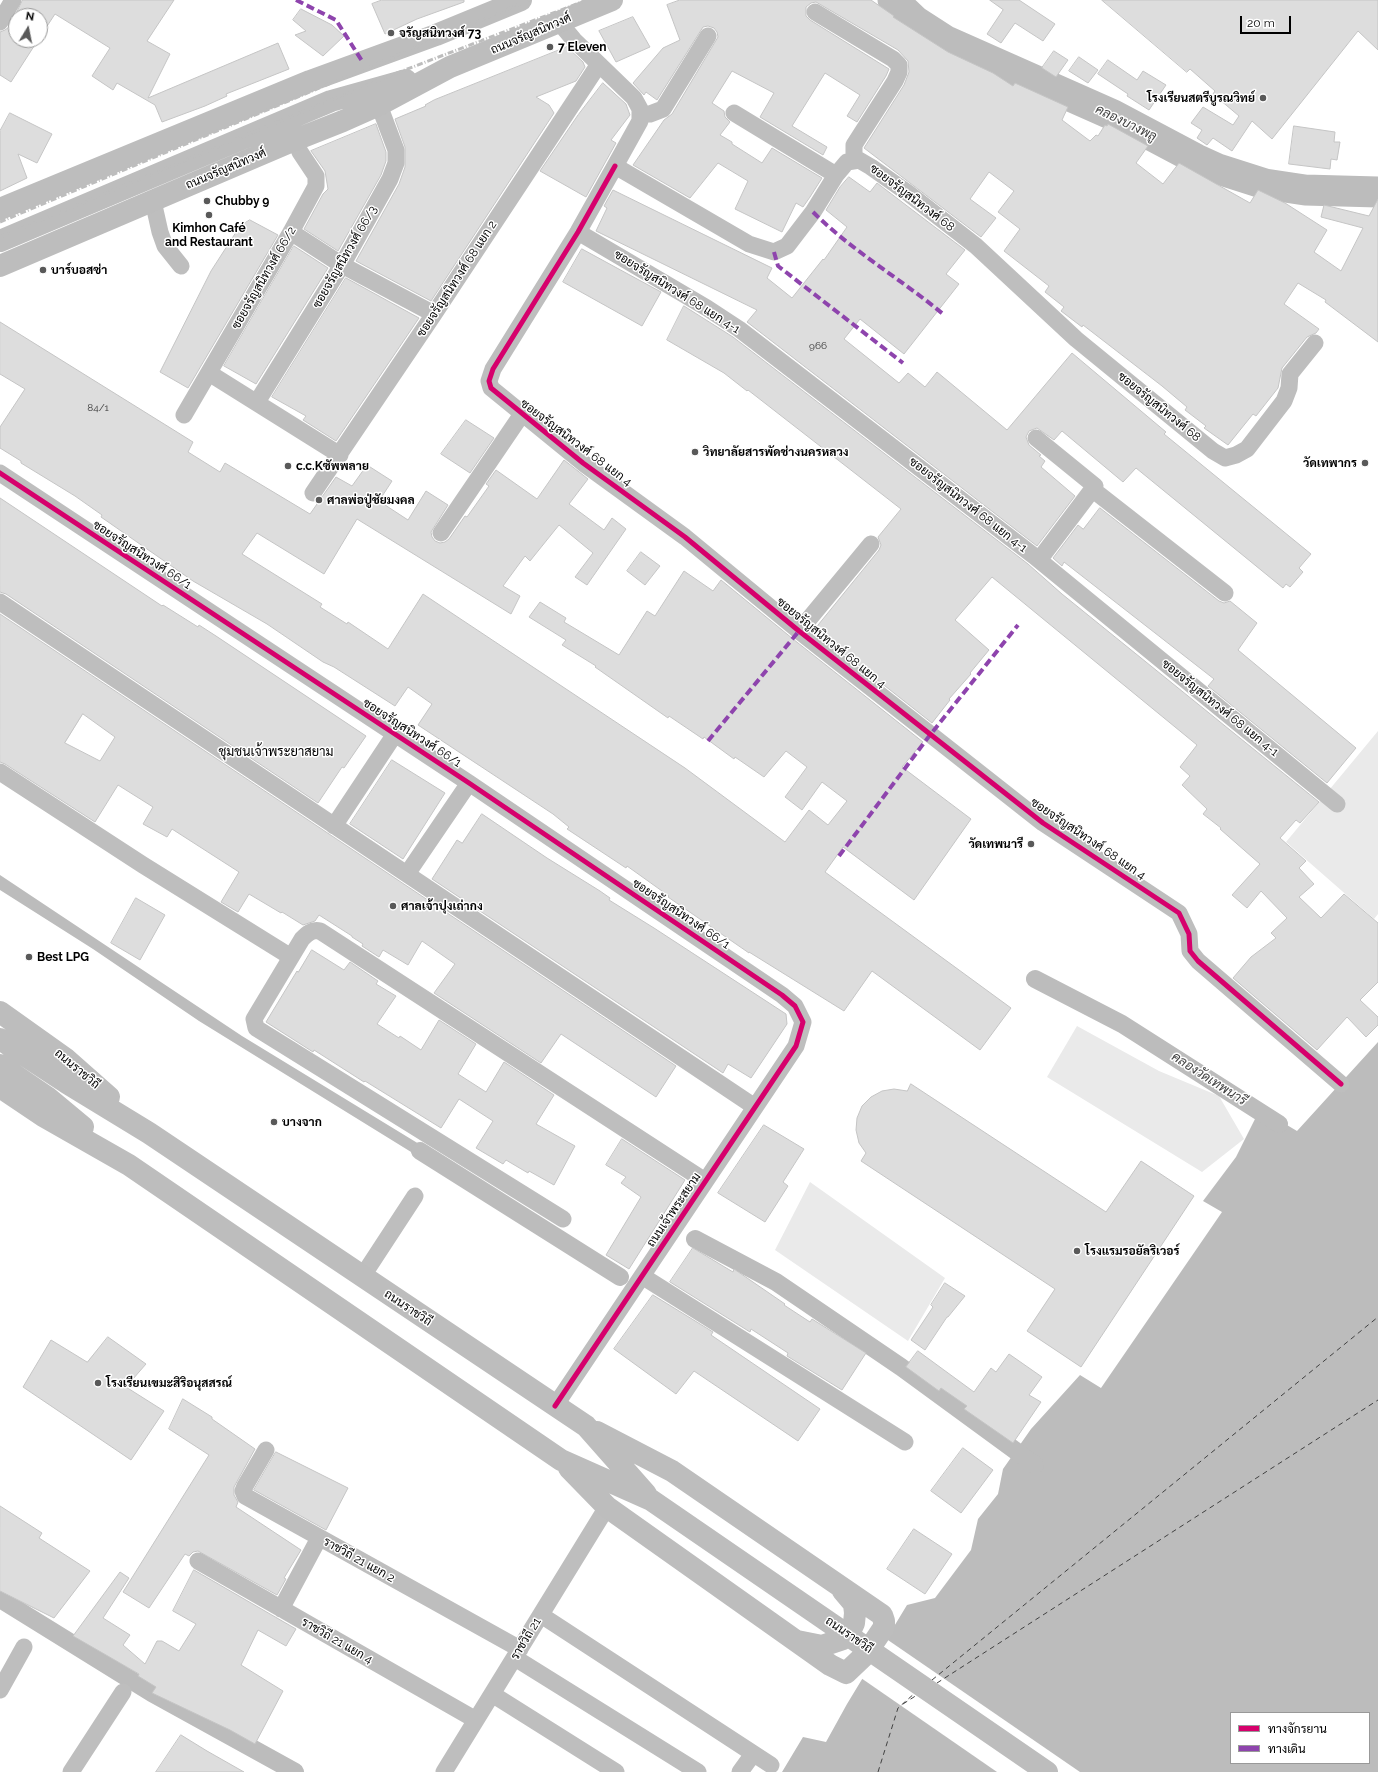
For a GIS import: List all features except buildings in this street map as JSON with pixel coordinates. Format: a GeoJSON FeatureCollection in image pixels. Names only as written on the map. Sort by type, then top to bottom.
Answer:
{"type":"FeatureCollection","features":[{"type":"Feature","properties":{"kind":"main road"},"geometry":{"type":"LineString","coordinates":[[0,209],[310,81],[436,35],[521,0]]}},
{"type":"Feature","properties":{"kind":"main road","name":"ถนนจรัญสนิทวงศ์"},"geometry":{"type":"LineString","coordinates":[[0,266],[379,104],[450,67],[612,0]]}},
{"type":"Feature","properties":{"kind":"main road"},"geometry":{"type":"LineString","coordinates":[[0,226],[258,117],[436,35]]}},
{"type":"Feature","properties":{"kind":"main road","name":"ถนนจรัญสนิทวงศ์"},"geometry":{"type":"LineString","coordinates":[[0,242],[331,102],[450,67]]}},
{"type":"Feature","properties":{"kind":"main road","name":"ถนนราชวิถี"},"geometry":{"type":"LineString","coordinates":[[0,1012],[66,1058],[149,1133]]}},
{"type":"Feature","properties":{"kind":"main road","name":"ถนนราชวิถี"},"geometry":{"type":"LineString","coordinates":[[0,1039],[67,1083],[149,1133],[586,1426],[651,1500]]}},
{"type":"Feature","properties":{"kind":"main road","name":"ถนนราชวิถี"},"geometry":{"type":"LineString","coordinates":[[0,1065],[47,1098],[128,1165]]}},
{"type":"Feature","properties":{"kind":"main road","name":"ถนนราชวิถี"},"geometry":{"type":"LineString","coordinates":[[0,1087],[43,1116],[128,1165],[561,1460],[651,1500],[1047,1772]]}},
{"type":"Feature","properties":{"kind":"main road"},"geometry":{"type":"LineString","coordinates":[[561,1460],[607,1507],[830,1665],[846,1672],[866,1654],[884,1627],[882,1615],[672,1471],[586,1426]]}},
{"type":"Feature","properties":{"kind":"main road"},"geometry":{"type":"LineString","coordinates":[[792,1639],[822,1646],[843,1639],[850,1632],[854,1623],[854,1604],[838,1586]]}},
{"type":"Feature","properties":{"kind":"street"},"geometry":{"type":"LineString","coordinates":[[0,22],[13,0]]}},
{"type":"Feature","properties":{"kind":"street"},"geometry":{"type":"LineString","coordinates":[[815,12],[893,59],[899,66],[899,72],[895,81],[854,145],[854,160]]}},
{"type":"Feature","properties":{"kind":"street"},"geometry":{"type":"LineString","coordinates":[[559,22],[574,40],[634,98],[640,109],[640,121],[615,166]]}},
{"type":"Feature","properties":{"kind":"street"},"geometry":{"type":"LineString","coordinates":[[640,114],[650,114],[662,110],[708,36]]}},
{"type":"Feature","properties":{"kind":"street","name":"ซอยจรัญสนิทวงศ์ 68 แยก 2"},"geometry":{"type":"LineString","coordinates":[[313,493],[434,314],[599,64]]}},
{"type":"Feature","properties":{"kind":"street","name":"ซอยจรัญสนิทวงศ์ 66/3"},"geometry":{"type":"LineString","coordinates":[[257,402],[342,265],[390,179],[396,163],[396,150],[379,104]]}},
{"type":"Feature","properties":{"kind":"street"},"geometry":{"type":"LineString","coordinates":[[734,113],[836,175]]}},
{"type":"Feature","properties":{"kind":"street","name":"ซอยจรัญสนิทวงศ์ 66/2"},"geometry":{"type":"LineString","coordinates":[[184,415],[291,232],[316,186],[316,176],[300,152],[295,140]]}},
{"type":"Feature","properties":{"kind":"street","name":"ซอยจรัญสนิทวงศ์ 68"},"geometry":{"type":"LineString","coordinates":[[615,166],[749,244],[774,252],[787,246],[813,212],[836,175],[847,162],[858,160],[871,167],[976,246],[1076,339],[1213,451],[1225,458],[1236,455],[1247,449],[1284,401],[1289,388],[1290,374],[1315,342]]}},
{"type":"Feature","properties":{"kind":"street","name":"ซอยจรัญสนิทวงศ์ 68 แยก 4"},"geometry":{"type":"LineString","coordinates":[[615,166],[578,232],[492,369],[490,381],[491,388],[584,463],[685,537],[799,631],[1043,823],[1179,913],[1189,934],[1190,951],[1198,960],[1341,1084]]}},
{"type":"Feature","properties":{"kind":"street"},"geometry":{"type":"LineString","coordinates":[[153,201],[160,232],[165,246],[181,266]]}},
{"type":"Feature","properties":{"kind":"street"},"geometry":{"type":"LineString","coordinates":[[291,232],[342,265],[434,314]]}},
{"type":"Feature","properties":{"kind":"street","name":"ซอยจรัญสนิทวงศ์ 68 แยก 4-1"},"geometry":{"type":"LineString","coordinates":[[578,232],[739,329],[1039,560],[1338,804]]}},
{"type":"Feature","properties":{"kind":"street"},"geometry":{"type":"LineString","coordinates":[[209,373],[340,455]]}},
{"type":"Feature","properties":{"kind":"street"},"geometry":{"type":"LineString","coordinates":[[441,534],[522,414]]}},
{"type":"Feature","properties":{"kind":"street"},"geometry":{"type":"LineString","coordinates":[[1036,438],[1095,486],[1039,560]]}},
{"type":"Feature","properties":{"kind":"street","name":"ซอยจรัญสนิทวงศ์ 66/1"},"geometry":{"type":"LineString","coordinates":[[0,473],[395,734],[782,995],[796,1006],[803,1022]]}},
{"type":"Feature","properties":{"kind":"street"},"geometry":{"type":"LineString","coordinates":[[1092,489],[1225,593]]}},
{"type":"Feature","properties":{"kind":"street"},"geometry":{"type":"LineString","coordinates":[[799,631],[871,544]]}},
{"type":"Feature","properties":{"kind":"street"},"geometry":{"type":"LineString","coordinates":[[0,602],[755,1107]]}},
{"type":"Feature","properties":{"kind":"street"},"geometry":{"type":"LineString","coordinates":[[334,826],[395,734]]}},
{"type":"Feature","properties":{"kind":"street"},"geometry":{"type":"LineString","coordinates":[[0,772],[142,865],[291,957]]}},
{"type":"Feature","properties":{"kind":"street"},"geometry":{"type":"LineString","coordinates":[[406,874],[468,783]]}},
{"type":"Feature","properties":{"kind":"street"},"geometry":{"type":"LineString","coordinates":[[563,1219],[256,1028],[254,1018],[302,939],[315,930],[320,931],[705,1181]]}},
{"type":"Feature","properties":{"kind":"street","name":"ถนนเจ้าพระสยาม"},"geometry":{"type":"LineString","coordinates":[[555,1406],[796,1046],[803,1022]]}},
{"type":"Feature","properties":{"kind":"street"},"geometry":{"type":"LineString","coordinates":[[362,1277],[415,1196]]}},
{"type":"Feature","properties":{"kind":"street"},"geometry":{"type":"LineString","coordinates":[[642,1276],[905,1442]]}},
{"type":"Feature","properties":{"kind":"street","name":"ราชวิถี 21 แยก 2"},"geometry":{"type":"LineString","coordinates":[[266,1450],[245,1486],[243,1492],[244,1496],[320,1538],[517,1654],[698,1772]]}},
{"type":"Feature","properties":{"kind":"street","name":"ราชวิถี 21"},"geometry":{"type":"LineString","coordinates":[[444,1772],[607,1507]]}},
{"type":"Feature","properties":{"kind":"street"},"geometry":{"type":"LineString","coordinates":[[281,1609],[320,1538]]}},
{"type":"Feature","properties":{"kind":"street","name":"ราชวิถี 21 แยก 4"},"geometry":{"type":"LineString","coordinates":[[198,1561],[476,1720]]}},
{"type":"Feature","properties":{"kind":"street"},"geometry":{"type":"LineString","coordinates":[[541,1615],[771,1765]]}},
{"type":"Feature","properties":{"kind":"street"},"geometry":{"type":"LineString","coordinates":[[0,1690],[24,1647]]}},
{"type":"Feature","properties":{"kind":"street"},"geometry":{"type":"LineString","coordinates":[[71,1772],[123,1692]]}},
{"type":"Feature","properties":{"kind":"street"},"geometry":{"type":"LineString","coordinates":[[492,1694],[616,1772]]}},
{"type":"Feature","properties":{"kind":"street"},"geometry":{"type":"LineString","coordinates":[[740,1772],[753,1754]]}},
{"type":"Feature","properties":{"kind":"shaded area"},"geometry":{"type":"Polygon","coordinates":[[[1378,731],[1378,914],[1374,919],[1286,842],[1378,731]]]}},
{"type":"Feature","properties":{"kind":"shaded area"},"geometry":{"type":"Polygon","coordinates":[[[0,875],[242,1036],[442,1158],[437,1168],[199,1021],[93,949],[0,890],[0,875]]]}},
{"type":"Feature","properties":{"kind":"shaded area"},"geometry":{"type":"Polygon","coordinates":[[[1077,1026],[1159,1071],[1219,1096],[1244,1139],[1202,1172],[1047,1077],[1077,1026]]]}},
{"type":"Feature","properties":{"kind":"shaded area"},"geometry":{"type":"Polygon","coordinates":[[[1378,1042],[1378,1772],[782,1772],[803,1737],[826,1742],[847,1704],[907,1605],[935,1598],[971,1550],[978,1519],[998,1494],[1003,1469],[1031,1429],[1080,1375],[1101,1388],[1222,1212],[1203,1201],[1236,1157],[1260,1109],[1297,1131],[1378,1042]]]}},
{"type":"Feature","properties":{"kind":"shaded area"},"geometry":{"type":"Polygon","coordinates":[[[810,1182],[945,1278],[908,1341],[775,1250],[810,1182]]]}},
{"type":"Feature","properties":{"kind":"pier"},"geometry":{"type":"Polygon","coordinates":[[[885,1638],[1080,1772],[997,1772],[861,1678],[885,1638]]]}},
{"type":"Feature","properties":{"kind":"waterway","name":"คลองบางพลู"},"geometry":{"type":"LineString","coordinates":[[893,0],[915,21],[946,41],[1113,115],[1218,169],[1265,184],[1305,190],[1378,192]]}},
{"type":"Feature","properties":{"kind":"waterway","name":"คลองวัดเทพนารี"},"geometry":{"type":"LineString","coordinates":[[1035,979],[1122,1024],[1279,1124]]}},
{"type":"Feature","properties":{"kind":"waterway"},"geometry":{"type":"LineString","coordinates":[[420,1151],[620,1277]]}},
{"type":"Feature","properties":{"kind":"waterway"},"geometry":{"type":"LineString","coordinates":[[695,1239],[776,1282],[901,1367],[1035,1465]]}},
{"type":"Feature","properties":{"kind":"waterway"},"geometry":{"type":"LineString","coordinates":[[0,1599],[152,1693],[295,1772]]}},
{"type":"Feature","properties":{"kind":"ferry route"},"geometry":{"type":"LineString","coordinates":[[932,1680],[1378,1317]]}},
{"type":"Feature","properties":{"kind":"ferry route"},"geometry":{"type":"LineString","coordinates":[[937,1683],[1378,1400]]}},
{"type":"Feature","properties":{"kind":"ferry route"},"geometry":{"type":"LineString","coordinates":[[878,1772],[898,1708],[915,1693]]}},
{"type":"Feature","properties":{"kind":"ferry route"},"geometry":{"type":"LineString","coordinates":[[903,1704],[917,1695]]}},
{"type":"Feature","properties":{"kind":"railway"},"geometry":{"type":"LineString","coordinates":[[0,222],[529,0]]}},
{"type":"Feature","properties":{"kind":"railway"},"geometry":{"type":"LineString","coordinates":[[0,237],[384,78],[587,0]]}},
{"type":"Feature","properties":{"kind":"marked path"},"geometry":{"type":"LineString","coordinates":[[296,0],[336,20],[362,61]]}},
{"type":"Feature","properties":{"kind":"marked path"},"geometry":{"type":"LineString","coordinates":[[813,212],[860,252],[943,314]]}},
{"type":"Feature","properties":{"kind":"marked path"},"geometry":{"type":"LineString","coordinates":[[774,252],[778,266],[903,363]]}},
{"type":"Feature","properties":{"kind":"marked path"},"geometry":{"type":"LineString","coordinates":[[839,856],[930,735],[1018,625]]}},
{"type":"Feature","properties":{"kind":"marked path"},"geometry":{"type":"LineString","coordinates":[[708,741],[799,631]]}},
{"type":"Feature","properties":{"kind":"cycle path"},"geometry":{"type":"LineString","coordinates":[[615,166],[578,232],[493,369],[489,381],[491,388],[583,463],[685,537],[799,631],[1043,823],[1179,913],[1189,934],[1190,951],[1198,961],[1341,1084]]}},
{"type":"Feature","properties":{"kind":"cycle path"},"geometry":{"type":"LineString","coordinates":[[0,473],[469,783],[782,995],[795,1006],[803,1022],[796,1046],[555,1406]]}},
{"type":"Feature","properties":{"kind":"place","name":"จรัญสนิทวงศ์ 73"},"geometry":{"type":"Point","coordinates":[391,33]}},
{"type":"Feature","properties":{"kind":"place","name":"7 Eleven"},"geometry":{"type":"Point","coordinates":[550,47]}},
{"type":"Feature","properties":{"kind":"place","name":"โรงเรียนสตรีบูรณวิทย์"},"geometry":{"type":"Point","coordinates":[1263,98]}},
{"type":"Feature","properties":{"kind":"place","name":"Chubby 9"},"geometry":{"type":"Point","coordinates":[207,201]}},
{"type":"Feature","properties":{"kind":"place","name":"Kimhon Café and Restaurant"},"geometry":{"type":"Point","coordinates":[209,215]}},
{"type":"Feature","properties":{"kind":"place","name":"บาร์บอสซ่า"},"geometry":{"type":"Point","coordinates":[43,270]}},
{"type":"Feature","properties":{"kind":"place","name":"วิทยาลัยสารพัดช่างนครหลวง"},"geometry":{"type":"Point","coordinates":[695,452]}},
{"type":"Feature","properties":{"kind":"place","name":"วัดเทพากร"},"geometry":{"type":"Point","coordinates":[1365,463]}},
{"type":"Feature","properties":{"kind":"place","name":"c.c.Kซัพพลาย"},"geometry":{"type":"Point","coordinates":[288,466]}},
{"type":"Feature","properties":{"kind":"place","name":"ศาลพ่อปู่ชัยมงคล"},"geometry":{"type":"Point","coordinates":[319,500]}},
{"type":"Feature","properties":{"kind":"place","name":"วัดเทพนารี"},"geometry":{"type":"Point","coordinates":[1031,844]}},
{"type":"Feature","properties":{"kind":"place","name":"ศาลเจ้าปุงเถ่ากง"},"geometry":{"type":"Point","coordinates":[393,906]}},
{"type":"Feature","properties":{"kind":"place","name":"Best LPG"},"geometry":{"type":"Point","coordinates":[29,957]}},
{"type":"Feature","properties":{"kind":"place","name":"บางจาก"},"geometry":{"type":"Point","coordinates":[274,1122]}},
{"type":"Feature","properties":{"kind":"place","name":"โรงแรมรอยัลริเวอร์"},"geometry":{"type":"Point","coordinates":[1077,1251]}},
{"type":"Feature","properties":{"kind":"place","name":"โรงเรียนเขมะสิริอนุสสรณ์"},"geometry":{"type":"Point","coordinates":[98,1383]}},
{"type":"Feature","properties":{"kind":"district","name":"ชุมชนเจ้าพระยาสยาม"},"geometry":{"type":"Point","coordinates":[276,752]}}]}
